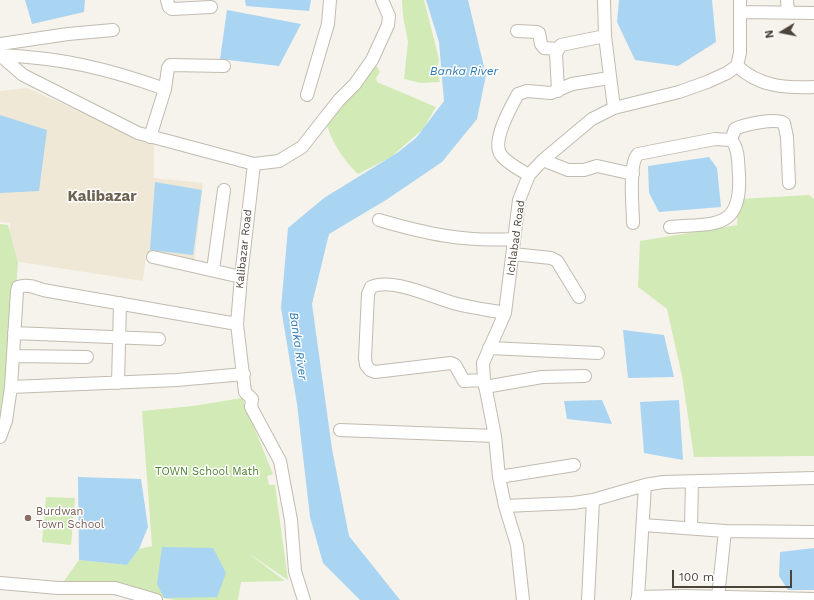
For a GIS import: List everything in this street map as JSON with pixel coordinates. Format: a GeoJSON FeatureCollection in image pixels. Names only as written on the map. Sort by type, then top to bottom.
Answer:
{"type":"FeatureCollection","features":[{"type":"Feature","properties":{"kind":"street"},"geometry":{"type":"LineString","coordinates":[[167,0],[167,4],[172,9],[211,7]]}},
{"type":"Feature","properties":{"kind":"street"},"geometry":{"type":"LineString","coordinates":[[307,95],[328,24],[330,0]]}},
{"type":"Feature","properties":{"kind":"street"},"geometry":{"type":"LineString","coordinates":[[0,55],[23,75],[138,133],[254,164],[279,161],[302,147],[339,100],[355,84],[372,60],[388,26],[389,16],[382,0]]}},
{"type":"Feature","properties":{"kind":"street"},"geometry":{"type":"LineString","coordinates":[[604,0],[605,36],[609,78],[614,108]]}},
{"type":"Feature","properties":{"kind":"street"},"geometry":{"type":"LineString","coordinates":[[814,12],[788,6],[740,6],[740,53],[737,66],[747,75],[771,85],[785,88],[814,87]]}},
{"type":"Feature","properties":{"kind":"street"},"geometry":{"type":"LineString","coordinates":[[0,44],[62,34],[113,30]]}},
{"type":"Feature","properties":{"kind":"street"},"geometry":{"type":"LineString","coordinates":[[517,31],[537,32],[539,33],[541,44],[544,48],[558,49],[565,43],[605,36]]}},
{"type":"Feature","properties":{"kind":"street"},"geometry":{"type":"LineString","coordinates":[[558,49],[558,91]]}},
{"type":"Feature","properties":{"kind":"street"},"geometry":{"type":"LineString","coordinates":[[0,55],[29,56],[72,62],[105,69],[165,88]]}},
{"type":"Feature","properties":{"kind":"street"},"geometry":{"type":"LineString","coordinates":[[150,137],[165,88],[168,68],[170,65],[224,66]]}},
{"type":"Feature","properties":{"kind":"street","name":"Ichlabad Road"},"geometry":{"type":"LineString","coordinates":[[522,600],[517,545],[505,506],[499,477],[495,436],[484,384],[483,362],[503,321],[505,313],[519,200],[529,176],[543,160],[592,119],[614,108],[656,98],[707,82],[727,73],[737,66]]}},
{"type":"Feature","properties":{"kind":"street"},"geometry":{"type":"LineString","coordinates":[[529,176],[502,157],[499,153],[498,145],[500,133],[518,94],[528,91],[544,93],[558,91],[572,84],[609,78]]}},
{"type":"Feature","properties":{"kind":"street"},"geometry":{"type":"LineString","coordinates":[[731,140],[735,129],[741,126],[775,121],[784,123],[787,136],[789,183]]}},
{"type":"Feature","properties":{"kind":"street"},"geometry":{"type":"LineString","coordinates":[[633,222],[633,174],[636,156],[642,152],[715,139],[731,140],[735,144],[737,151],[739,182],[738,197],[732,214],[729,218],[716,222],[670,227]]}},
{"type":"Feature","properties":{"kind":"street"},"geometry":{"type":"LineString","coordinates":[[543,160],[572,170],[584,170],[597,166],[633,174]]}},
{"type":"Feature","properties":{"kind":"street","name":"Kalibazar Road"},"geometry":{"type":"LineString","coordinates":[[254,164],[237,324],[245,392],[252,399],[251,406],[280,462],[291,520],[295,571],[301,597]]}},
{"type":"Feature","properties":{"kind":"street"},"geometry":{"type":"LineString","coordinates":[[213,270],[224,190]]}},
{"type":"Feature","properties":{"kind":"street"},"geometry":{"type":"LineString","coordinates":[[379,220],[413,230],[458,239],[514,239]]}},
{"type":"Feature","properties":{"kind":"street"},"geometry":{"type":"LineString","coordinates":[[512,254],[556,261],[579,297]]}},
{"type":"Feature","properties":{"kind":"street"},"geometry":{"type":"LineString","coordinates":[[153,257],[241,277]]}},
{"type":"Feature","properties":{"kind":"street"},"geometry":{"type":"LineString","coordinates":[[505,313],[456,303],[397,285],[377,284],[371,287],[368,294],[366,365],[370,370],[375,372],[451,363],[455,365],[464,381],[484,384],[542,377],[585,376]]}},
{"type":"Feature","properties":{"kind":"street"},"geometry":{"type":"LineString","coordinates":[[0,437],[6,421],[11,387],[18,287],[33,286],[43,290],[237,324]]}},
{"type":"Feature","properties":{"kind":"street"},"geometry":{"type":"LineString","coordinates":[[118,383],[120,303]]}},
{"type":"Feature","properties":{"kind":"street"},"geometry":{"type":"LineString","coordinates":[[14,333],[119,336],[159,339]]}},
{"type":"Feature","properties":{"kind":"street"},"geometry":{"type":"LineString","coordinates":[[489,348],[598,353]]}},
{"type":"Feature","properties":{"kind":"street"},"geometry":{"type":"LineString","coordinates":[[13,356],[87,357]]}},
{"type":"Feature","properties":{"kind":"street"},"geometry":{"type":"LineString","coordinates":[[11,387],[118,383],[244,374]]}},
{"type":"Feature","properties":{"kind":"street"},"geometry":{"type":"LineString","coordinates":[[340,430],[495,436]]}},
{"type":"Feature","properties":{"kind":"street"},"geometry":{"type":"LineString","coordinates":[[499,477],[574,465]]}},
{"type":"Feature","properties":{"kind":"street"},"geometry":{"type":"LineString","coordinates":[[505,506],[573,503],[593,500],[645,485],[663,482],[814,478]]}},
{"type":"Feature","properties":{"kind":"street"},"geometry":{"type":"LineString","coordinates":[[691,528],[692,482]]}},
{"type":"Feature","properties":{"kind":"street"},"geometry":{"type":"LineString","coordinates":[[645,485],[637,598],[718,597],[814,599]]}},
{"type":"Feature","properties":{"kind":"street"},"geometry":{"type":"LineString","coordinates":[[588,600],[593,500]]}},
{"type":"Feature","properties":{"kind":"street"},"geometry":{"type":"LineString","coordinates":[[643,525],[725,531],[814,532]]}},
{"type":"Feature","properties":{"kind":"street"},"geometry":{"type":"LineString","coordinates":[[718,597],[725,531]]}},
{"type":"Feature","properties":{"kind":"street"},"geometry":{"type":"LineString","coordinates":[[0,583],[58,588],[115,588],[156,600]]}},
{"type":"Feature","properties":{"kind":"shaded area"},"geometry":{"type":"Polygon","coordinates":[[[27,88],[154,144],[154,178],[203,183],[194,263],[146,254],[143,281],[7,260],[10,223],[0,222],[0,91],[27,88]]]}},
{"type":"Feature","properties":{"kind":"green space"},"geometry":{"type":"Polygon","coordinates":[[[402,0],[424,0],[439,59],[437,71],[440,82],[421,83],[404,79],[408,42],[403,16],[402,0]]]}},
{"type":"Feature","properties":{"kind":"green space"},"geometry":{"type":"Polygon","coordinates":[[[375,63],[380,72],[376,78],[377,82],[436,107],[423,129],[391,157],[358,174],[338,150],[326,121],[375,63]]]}},
{"type":"Feature","properties":{"kind":"green space"},"geometry":{"type":"Polygon","coordinates":[[[809,195],[814,199],[814,456],[694,457],[682,376],[667,309],[638,287],[640,241],[737,225],[739,199],[809,195]]]}},
{"type":"Feature","properties":{"kind":"green space"},"geometry":{"type":"Polygon","coordinates":[[[0,224],[8,225],[18,263],[6,421],[0,439],[0,224]]]}},
{"type":"Feature","properties":{"kind":"green space","name":"TOWN School Math"},"geometry":{"type":"Polygon","coordinates":[[[242,398],[273,474],[267,476],[269,485],[275,485],[288,580],[248,553],[285,581],[241,582],[238,600],[175,600],[151,596],[59,588],[79,560],[127,565],[139,549],[152,546],[142,411],[193,406],[242,398]]]}},
{"type":"Feature","properties":{"kind":"green space"},"geometry":{"type":"Polygon","coordinates":[[[46,497],[75,498],[71,545],[42,542],[46,497]]]}},
{"type":"Feature","properties":{"kind":"water"},"geometry":{"type":"Polygon","coordinates":[[[25,0],[85,0],[84,12],[32,24],[25,0]]]}},
{"type":"Feature","properties":{"kind":"water"},"geometry":{"type":"Polygon","coordinates":[[[245,0],[311,0],[309,11],[246,6],[245,0]]]}},
{"type":"Feature","properties":{"kind":"water","name":"Banka River"},"geometry":{"type":"Polygon","coordinates":[[[426,0],[468,0],[486,75],[477,119],[442,162],[386,200],[329,234],[312,304],[332,449],[349,536],[400,600],[360,600],[323,563],[310,517],[297,404],[281,308],[288,228],[324,198],[397,153],[416,138],[444,101],[439,42],[426,0]]]}},
{"type":"Feature","properties":{"kind":"water"},"geometry":{"type":"Polygon","coordinates":[[[619,0],[712,0],[716,42],[678,66],[635,60],[617,22],[619,0]]]}},
{"type":"Feature","properties":{"kind":"water"},"geometry":{"type":"Polygon","coordinates":[[[227,10],[301,24],[279,66],[220,59],[227,10]]]}},
{"type":"Feature","properties":{"kind":"water"},"geometry":{"type":"Polygon","coordinates":[[[0,115],[47,130],[39,191],[0,193],[0,115]]]}},
{"type":"Feature","properties":{"kind":"water"},"geometry":{"type":"Polygon","coordinates":[[[709,157],[717,168],[721,207],[659,212],[649,193],[648,166],[709,157]]]}},
{"type":"Feature","properties":{"kind":"water"},"geometry":{"type":"Polygon","coordinates":[[[155,182],[202,190],[193,255],[150,250],[155,182]]]}},
{"type":"Feature","properties":{"kind":"water"},"geometry":{"type":"Polygon","coordinates":[[[623,330],[664,335],[674,377],[628,378],[623,330]]]}},
{"type":"Feature","properties":{"kind":"water"},"geometry":{"type":"Polygon","coordinates":[[[602,400],[612,424],[567,419],[564,401],[602,400]]]}},
{"type":"Feature","properties":{"kind":"water"},"geometry":{"type":"Polygon","coordinates":[[[679,400],[683,460],[644,453],[640,402],[679,400]]]}},
{"type":"Feature","properties":{"kind":"water"},"geometry":{"type":"Polygon","coordinates":[[[78,477],[141,479],[148,527],[139,549],[127,565],[79,560],[78,477]]]}},
{"type":"Feature","properties":{"kind":"water"},"geometry":{"type":"Polygon","coordinates":[[[162,547],[213,548],[226,573],[217,597],[164,598],[157,584],[162,547]]]}},
{"type":"Feature","properties":{"kind":"water"},"geometry":{"type":"Polygon","coordinates":[[[814,548],[814,590],[788,590],[779,576],[780,552],[814,548]]]}},
{"type":"Feature","properties":{"kind":"place","name":"Burdwan Town School"},"geometry":{"type":"Point","coordinates":[28,518]}},
{"type":"Feature","properties":{"kind":"district","name":"Kalibazar"},"geometry":{"type":"Point","coordinates":[102,197]}}]}
